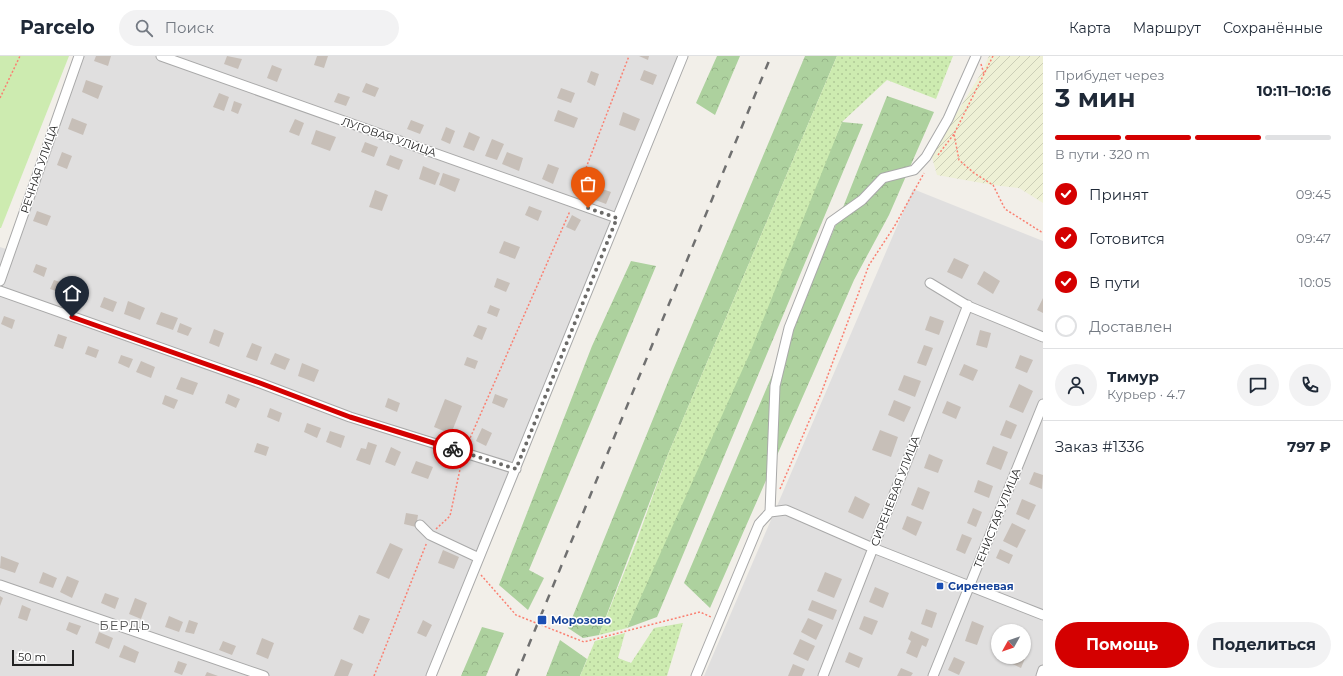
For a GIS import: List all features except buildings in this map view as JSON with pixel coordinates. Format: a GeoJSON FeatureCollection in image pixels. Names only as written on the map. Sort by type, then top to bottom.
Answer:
{"type":"FeatureCollection","features":[{"type":"Feature","properties":{"kind":"street","name":"РЕЧНАЯ УЛИЦА"},"geometry":{"type":"LineString","coordinates":[[0,281],[79,56]]}},
{"type":"Feature","properties":{"kind":"street","name":"ЛУГОВАЯ УЛИЦА"},"geometry":{"type":"LineString","coordinates":[[161,56],[617,218]]}},
{"type":"Feature","properties":{"kind":"street"},"geometry":{"type":"LineString","coordinates":[[431,676],[684,56]]}},
{"type":"Feature","properties":{"kind":"street"},"geometry":{"type":"LineString","coordinates":[[696,676],[759,524],[770,512],[775,386],[789,328],[831,222],[862,200],[883,178],[914,170],[926,157],[948,119],[976,56]]}},
{"type":"Feature","properties":{"kind":"street"},"geometry":{"type":"LineString","coordinates":[[930,283],[968,306],[1043,337]]}},
{"type":"Feature","properties":{"kind":"street"},"geometry":{"type":"LineString","coordinates":[[0,291],[260,383],[350,417],[516,469]]}},
{"type":"Feature","properties":{"kind":"street","name":"СИРЕНЕВАЯ УЛИЦА"},"geometry":{"type":"LineString","coordinates":[[823,676],[968,306]]}},
{"type":"Feature","properties":{"kind":"street","name":"ТЕНИСТАЯ УЛИЦА"},"geometry":{"type":"LineString","coordinates":[[933,676],[1043,404]]}},
{"type":"Feature","properties":{"kind":"street"},"geometry":{"type":"LineString","coordinates":[[770,512],[786,510],[873,548],[1043,615]]}},
{"type":"Feature","properties":{"kind":"street"},"geometry":{"type":"LineString","coordinates":[[420,525],[430,535],[480,558]]}},
{"type":"Feature","properties":{"kind":"street"},"geometry":{"type":"LineString","coordinates":[[0,586],[264,676]]}},
{"type":"Feature","properties":{"kind":"street"},"geometry":{"type":"LineString","coordinates":[[1041,676],[1043,670]]}},
{"type":"Feature","properties":{"kind":"path"},"geometry":{"type":"LineString","coordinates":[[0,98],[20,56]]}},
{"type":"Feature","properties":{"kind":"path"},"geometry":{"type":"LineString","coordinates":[[374,676],[430,535],[450,516],[464,452],[573,203],[630,56]]}},
{"type":"Feature","properties":{"kind":"path"},"geometry":{"type":"LineString","coordinates":[[935,158],[954,134],[993,56]]}},
{"type":"Feature","properties":{"kind":"path"},"geometry":{"type":"LineString","coordinates":[[954,134],[959,160],[974,173],[993,185],[1005,209],[1043,233]]}},
{"type":"Feature","properties":{"kind":"path"},"geometry":{"type":"LineString","coordinates":[[780,491],[822,391],[869,265],[894,227],[926,171]]}},
{"type":"Feature","properties":{"kind":"path"},"geometry":{"type":"LineString","coordinates":[[475,568],[516,615],[584,642],[700,612],[720,621]]}},
{"type":"Feature","properties":{"kind":"shaded area"},"geometry":{"type":"Polygon","coordinates":[[[79,56],[682,56],[427,676],[0,676],[0,247],[6,249],[79,56]]]}},
{"type":"Feature","properties":{"kind":"shaded area"},"geometry":{"type":"Polygon","coordinates":[[[913,189],[1043,241],[1043,676],[704,676],[913,189]]]}},
{"type":"Feature","properties":{"kind":"green space"},"geometry":{"type":"Polygon","coordinates":[[[0,56],[69,56],[1,228],[0,228],[0,56]]]}},
{"type":"Feature","properties":{"kind":"green space"},"geometry":{"type":"Polygon","coordinates":[[[717,56],[740,56],[715,115],[696,103],[717,56]]]}},
{"type":"Feature","properties":{"kind":"green space"},"geometry":{"type":"Polygon","coordinates":[[[805,56],[837,56],[666,459],[599,635],[583,638],[568,628],[668,382],[805,56]]]}},
{"type":"Feature","properties":{"kind":"green space"},"geometry":{"type":"Polygon","coordinates":[[[837,56],[953,56],[936,99],[887,80],[842,122],[749,355],[627,628],[599,635],[636,543],[666,459],[837,56]]]}},
{"type":"Feature","properties":{"kind":"green space"},"geometry":{"type":"Polygon","coordinates":[[[989,56],[1043,56],[1043,203],[1019,188],[937,175],[931,154],[982,72],[989,56]]]}},
{"type":"Feature","properties":{"kind":"green space"},"geometry":{"type":"Polygon","coordinates":[[[887,96],[934,112],[889,215],[854,280],[710,608],[684,583],[840,215],[887,96]]]}},
{"type":"Feature","properties":{"kind":"green space"},"geometry":{"type":"Polygon","coordinates":[[[842,122],[863,124],[657,617],[627,628],[842,122]]]}},
{"type":"Feature","properties":{"kind":"green space"},"geometry":{"type":"Polygon","coordinates":[[[631,261],[656,266],[529,570],[544,578],[528,610],[499,585],[592,346],[631,261]]]}},
{"type":"Feature","properties":{"kind":"green space"},"geometry":{"type":"Polygon","coordinates":[[[683,623],[667,676],[580,676],[595,641],[625,633],[618,658],[631,663],[654,628],[683,623]]]}},
{"type":"Feature","properties":{"kind":"green space"},"geometry":{"type":"Polygon","coordinates":[[[482,627],[504,633],[486,676],[461,676],[482,627]]]}},
{"type":"Feature","properties":{"kind":"green space"},"geometry":{"type":"Polygon","coordinates":[[[560,640],[587,659],[580,676],[546,676],[560,640]]]}},
{"type":"Feature","properties":{"kind":"railway"},"geometry":{"type":"LineString","coordinates":[[516,676],[771,56]]}},
{"type":"Feature","properties":{"kind":"way so far"},"geometry":{"type":"LineString","coordinates":[[453,449],[516,469],[617,218],[588,208]]}},
{"type":"Feature","properties":{"kind":"place","name":"Сиреневая"},"geometry":{"type":"Point","coordinates":[940,586]}},
{"type":"Feature","properties":{"kind":"place","name":"Морозово"},"geometry":{"type":"Point","coordinates":[542,620]}},
{"type":"Feature","properties":{"kind":"district","name":"БЕРДЬ"},"geometry":{"type":"Point","coordinates":[125,625]}},
{"type":"Feature","properties":{"kind":"route"},"geometry":{"type":"LineString","coordinates":[[72,317],[260,383],[350,417],[453,449]]}}]}
